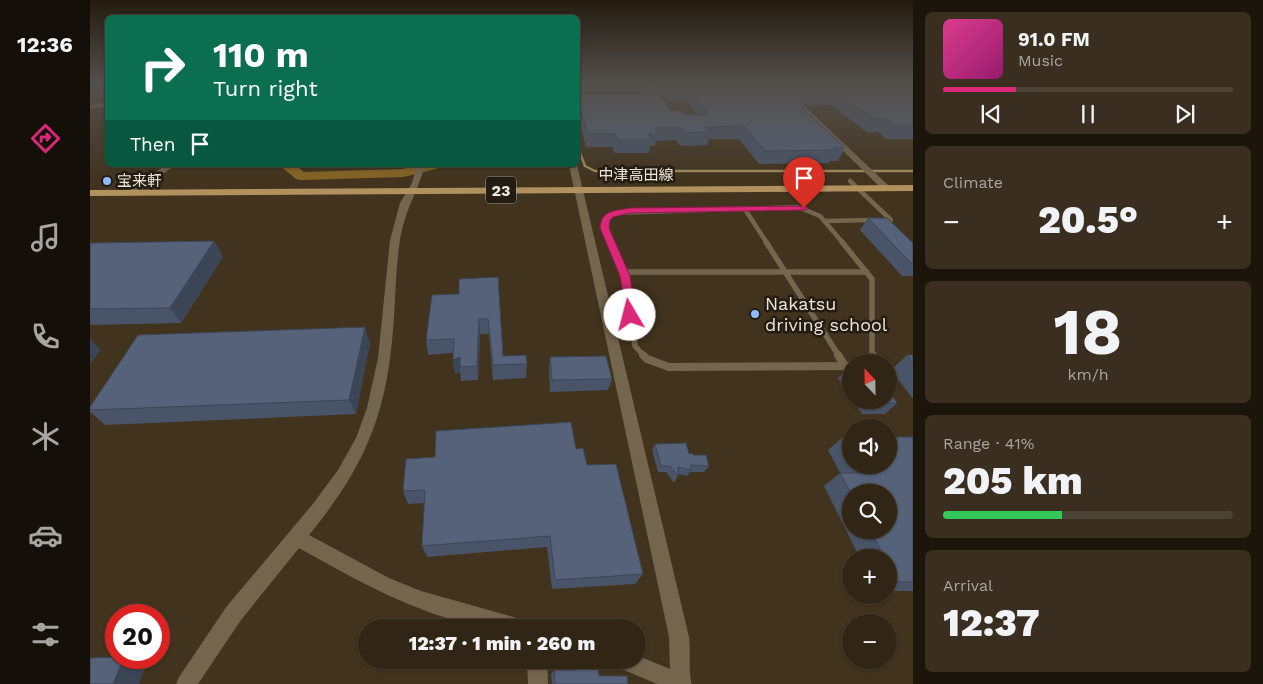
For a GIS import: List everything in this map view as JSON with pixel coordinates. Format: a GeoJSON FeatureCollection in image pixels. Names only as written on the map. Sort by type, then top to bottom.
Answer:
{"type":"FeatureCollection","features":[{"type":"Feature","properties":{"kind":"main road","name":"中津高田線"},"geometry":{"type":"LineString","coordinates":[[90,193],[913,181]]}},
{"type":"Feature","properties":{"kind":"main road","name":"中津高田線"},"geometry":{"type":"LineString","coordinates":[[90,185],[413,187]]}},
{"type":"Feature","properties":{"kind":"main road","name":"中津高田線"},"geometry":{"type":"LineString","coordinates":[[578,186],[913,188]]}},
{"type":"Feature","properties":{"kind":"street"},"geometry":{"type":"LineString","coordinates":[[812,117],[886,188]]}},
{"type":"Feature","properties":{"kind":"street"},"geometry":{"type":"LineString","coordinates":[[132,192],[168,167]]}},
{"type":"Feature","properties":{"kind":"street"},"geometry":{"type":"LineString","coordinates":[[186,684],[234,613],[344,475],[370,422],[384,358],[395,240],[404,203],[413,187],[420,167]]}},
{"type":"Feature","properties":{"kind":"street"},"geometry":{"type":"LineString","coordinates":[[573,167],[679,637],[681,655],[680,684],[656,679],[639,669]]}},
{"type":"Feature","properties":{"kind":"street"},"geometry":{"type":"LineString","coordinates":[[296,537],[383,585],[421,600],[486,619]]}},
{"type":"Feature","properties":{"kind":"street"},"geometry":{"type":"LineString","coordinates":[[537,669],[538,684]]}},
{"type":"Feature","properties":{"kind":"lane"},"geometry":{"type":"LineString","coordinates":[[824,221],[890,220],[850,181]]}},
{"type":"Feature","properties":{"kind":"lane"},"geometry":{"type":"LineString","coordinates":[[842,366],[669,367],[655,364],[643,356],[635,346],[623,272],[605,228],[605,219],[625,211],[798,207],[812,211],[824,221],[872,279],[873,354]]}},
{"type":"Feature","properties":{"kind":"lane"},"geometry":{"type":"LineString","coordinates":[[744,208],[842,357]]}},
{"type":"Feature","properties":{"kind":"lane"},"geometry":{"type":"LineString","coordinates":[[623,272],[868,272]]}},
{"type":"Feature","properties":{"kind":"building"},"geometry":{"type":"Polygon","coordinates":[[[583,117],[811,117],[845,147],[833,148],[836,150],[765,151],[744,126],[705,127],[711,132],[684,133],[680,128],[655,128],[658,134],[648,134],[652,140],[618,140],[615,134],[588,134],[583,117]]]}},
{"type":"Feature","properties":{"kind":"building"},"geometry":{"type":"Polygon","coordinates":[[[872,117],[913,117],[913,126],[895,126],[886,119],[875,119],[872,117]]]}},
{"type":"Feature","properties":{"kind":"building"},"geometry":{"type":"Polygon","coordinates":[[[868,218],[887,218],[913,243],[913,264],[912,264],[868,218]]]}},
{"type":"Feature","properties":{"kind":"building"},"geometry":{"type":"Polygon","coordinates":[[[214,241],[170,308],[90,309],[90,243],[214,241]]]}},
{"type":"Feature","properties":{"kind":"building"},"geometry":{"type":"Polygon","coordinates":[[[498,277],[503,356],[526,355],[527,364],[493,365],[488,319],[479,319],[477,366],[460,367],[460,357],[453,360],[454,339],[426,340],[432,295],[459,294],[459,279],[498,277]]]}},
{"type":"Feature","properties":{"kind":"building"},"geometry":{"type":"Polygon","coordinates":[[[365,327],[349,400],[90,410],[90,407],[138,335],[365,327]]]}},
{"type":"Feature","properties":{"kind":"building"},"geometry":{"type":"Polygon","coordinates":[[[907,355],[913,355],[913,363],[907,355]]]}},
{"type":"Feature","properties":{"kind":"building"},"geometry":{"type":"Polygon","coordinates":[[[606,356],[612,379],[552,380],[550,357],[606,356]]]}},
{"type":"Feature","properties":{"kind":"building"},"geometry":{"type":"Polygon","coordinates":[[[571,422],[576,449],[583,448],[587,465],[616,464],[643,574],[555,580],[550,536],[422,546],[425,490],[403,491],[406,459],[435,457],[436,431],[571,422]]]}},
{"type":"Feature","properties":{"kind":"building"},"geometry":{"type":"Polygon","coordinates":[[[897,437],[913,437],[913,582],[898,582],[897,549],[880,549],[875,539],[897,539],[897,484],[846,484],[840,473],[897,474],[897,437]]]}},
{"type":"Feature","properties":{"kind":"building"},"geometry":{"type":"Polygon","coordinates":[[[686,443],[689,454],[706,455],[709,466],[691,465],[691,470],[678,467],[678,476],[670,466],[661,466],[655,444],[686,443]]]}},
{"type":"Feature","properties":{"kind":"building"},"geometry":{"type":"Polygon","coordinates":[[[105,657],[105,669],[119,669],[113,684],[90,684],[90,658],[105,657]]]}},
{"type":"Feature","properties":{"kind":"building"},"geometry":{"type":"Polygon","coordinates":[[[598,669],[599,676],[627,676],[628,684],[555,684],[554,670],[598,669]]]}},
{"type":"Feature","properties":{"kind":"waterway"},"geometry":{"type":"LineString","coordinates":[[580,153],[585,166],[595,171],[913,171]]}},
{"type":"Feature","properties":{"kind":"waterway"},"geometry":{"type":"LineString","coordinates":[[289,167],[301,176],[403,173],[426,167]]}},
{"type":"Feature","properties":{"kind":"place","name":"宝来軒"},"geometry":{"type":"Point","coordinates":[107,181]}},
{"type":"Feature","properties":{"kind":"place","name":"Nakatsu driving school"},"geometry":{"type":"Point","coordinates":[755,314]}},
{"type":"Feature","properties":{"kind":"route"},"geometry":{"type":"LineString","coordinates":[[630,315],[625,276],[604,225],[605,219],[611,215],[630,211],[804,208]]}}]}
